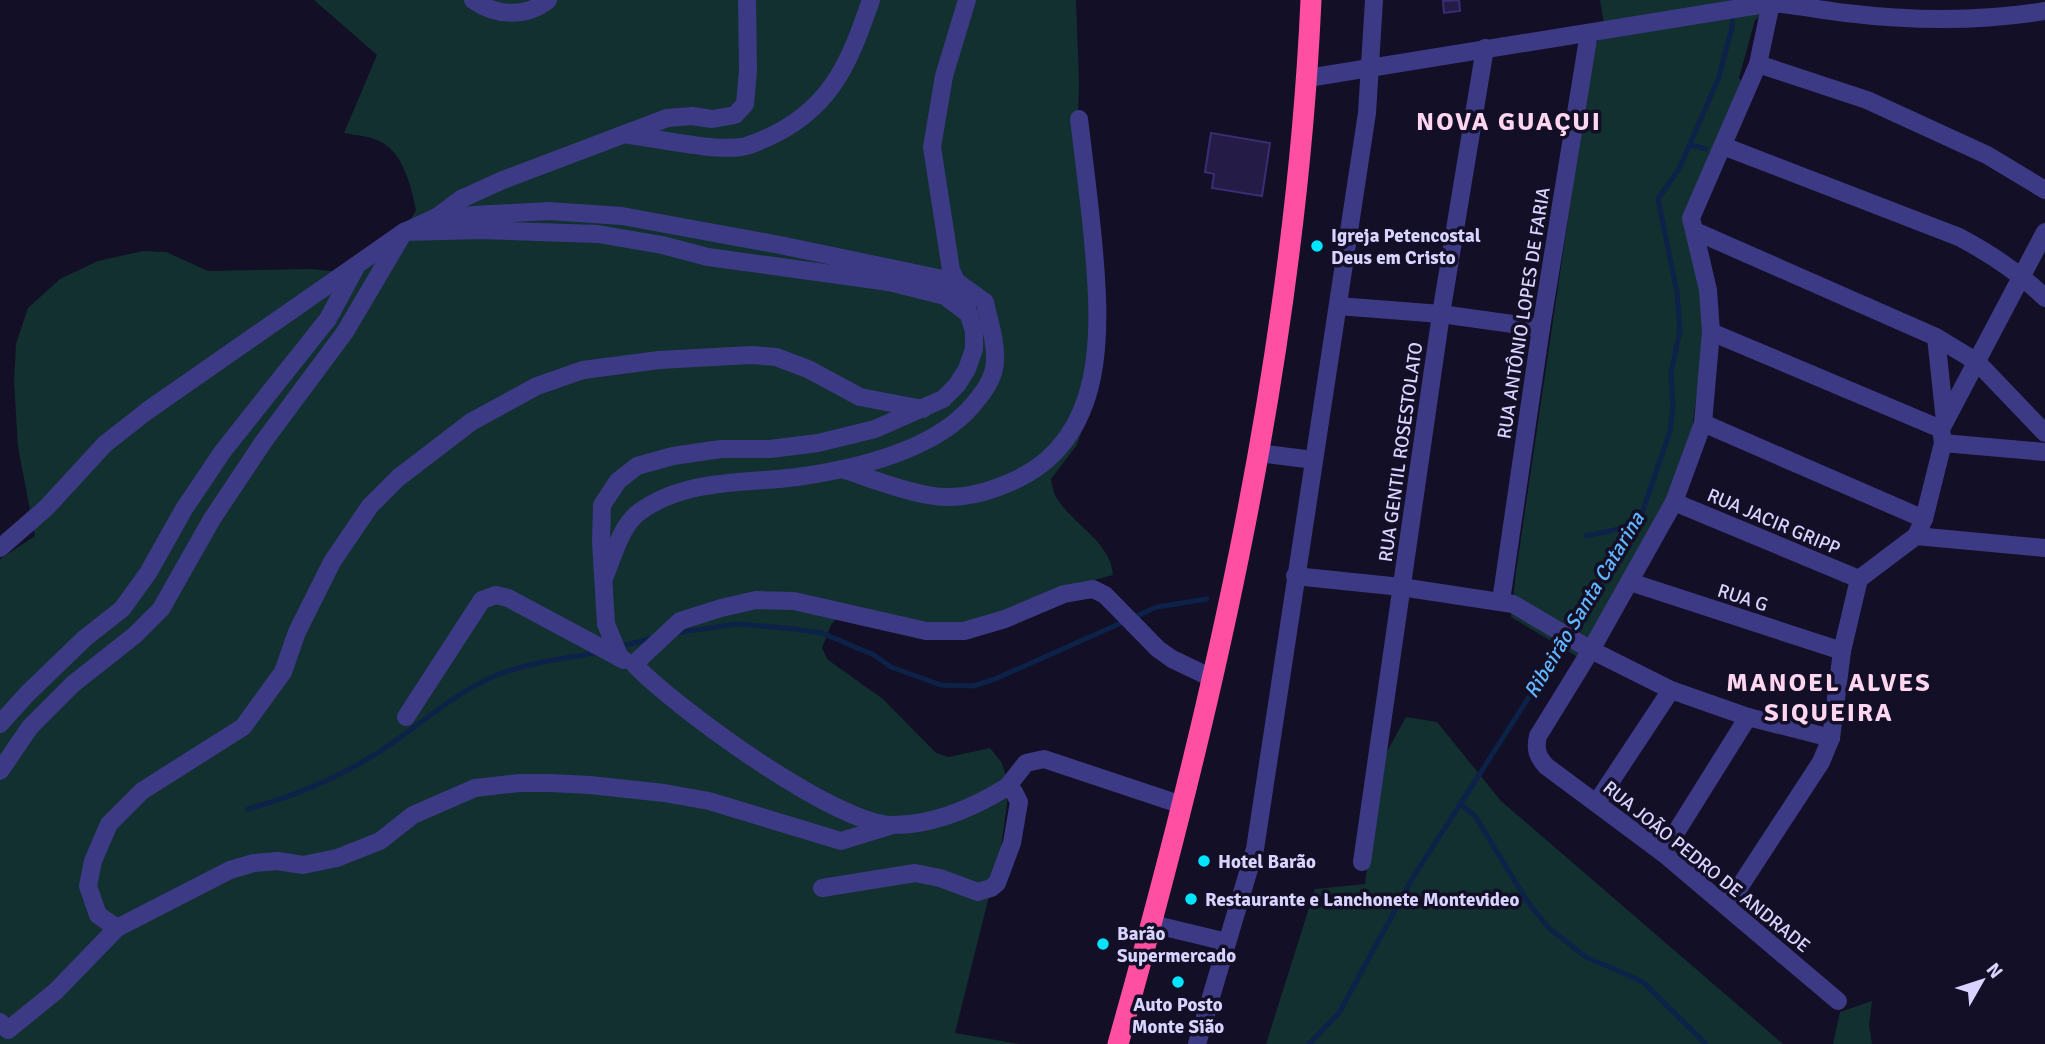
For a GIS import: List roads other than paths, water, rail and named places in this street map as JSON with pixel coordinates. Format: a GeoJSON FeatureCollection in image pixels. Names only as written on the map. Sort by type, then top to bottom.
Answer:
{"type":"FeatureCollection","features":[{"type":"Feature","properties":{"kind":"highway"},"geometry":{"type":"LineString","coordinates":[[1118,1044],[1182,805],[1212,678],[1258,453],[1277,342],[1299,172],[1308,78],[1311,0]]}},
{"type":"Feature","properties":{"kind":"street"},"geometry":{"type":"LineString","coordinates":[[473,0],[484,8],[513,14],[537,9],[548,0]]}},
{"type":"Feature","properties":{"kind":"street"},"geometry":{"type":"LineString","coordinates":[[0,548],[46,508],[71,479],[116,436],[404,232],[437,216],[461,199],[503,180],[667,118],[692,116],[712,119],[735,115],[745,104],[748,71],[747,0]]}},
{"type":"Feature","properties":{"kind":"street"},"geometry":{"type":"LineString","coordinates":[[625,135],[743,147],[797,122],[827,93],[850,59],[871,0]]}},
{"type":"Feature","properties":{"kind":"street"},"geometry":{"type":"LineString","coordinates":[[627,661],[606,624],[602,505],[618,481],[637,466],[673,456],[721,449],[770,449],[818,443],[875,429],[943,400],[957,386],[967,369],[974,349],[974,331],[951,270],[932,146],[944,76],[967,0]]}},
{"type":"Feature","properties":{"kind":"street"},"geometry":{"type":"LineString","coordinates":[[1197,1044],[1255,849],[1367,113],[1374,0]]}},
{"type":"Feature","properties":{"kind":"street"},"geometry":{"type":"LineString","coordinates":[[1308,78],[1751,4],[1916,19],[1970,19],[2045,11]]}},
{"type":"Feature","properties":{"kind":"street"},"geometry":{"type":"LineString","coordinates":[[1591,650],[1674,502],[1703,423],[1711,332],[1708,290],[1691,218],[1758,64],[1751,4]]}},
{"type":"Feature","properties":{"kind":"street","name":"RUA ANTÔNIO LOPES DE FARIA"},"geometry":{"type":"LineString","coordinates":[[1501,601],[1541,328],[1589,33]]}},
{"type":"Feature","properties":{"kind":"street","name":"RUA GENTIL ROSESTOLATO"},"geometry":{"type":"LineString","coordinates":[[1362,862],[1441,314],[1485,48]]}},
{"type":"Feature","properties":{"kind":"street"},"geometry":{"type":"LineString","coordinates":[[1758,64],[1867,100],[1987,155],[2045,190]]}},
{"type":"Feature","properties":{"kind":"street"},"geometry":{"type":"LineString","coordinates":[[842,469],[930,496],[962,496],[995,489],[1025,476],[1051,456],[1073,427],[1090,391],[1098,341],[1097,284],[1079,118]]}},
{"type":"Feature","properties":{"kind":"street"},"geometry":{"type":"LineString","coordinates":[[1723,146],[1959,237],[1995,256],[2022,276],[2045,299]]}},
{"type":"Feature","properties":{"kind":"street"},"geometry":{"type":"LineString","coordinates":[[437,216],[549,211],[622,216],[768,242],[957,282],[985,302],[993,336],[995,362],[987,389],[964,415],[916,446],[881,459],[797,477],[706,486],[683,491],[657,502],[636,514],[624,531],[604,578]]}},
{"type":"Feature","properties":{"kind":"street"},"geometry":{"type":"LineString","coordinates":[[1695,231],[1936,337],[1977,362],[2045,433]]}},
{"type":"Feature","properties":{"kind":"street"},"geometry":{"type":"LineString","coordinates":[[404,232],[598,234],[662,245],[708,257],[889,282],[945,296],[970,315]]}},
{"type":"Feature","properties":{"kind":"street"},"geometry":{"type":"LineString","coordinates":[[0,771],[30,727],[64,692],[135,635],[161,609],[212,519],[264,441],[345,332],[404,232]]}},
{"type":"Feature","properties":{"kind":"street"},"geometry":{"type":"LineString","coordinates":[[1727,906],[1821,762],[1831,738],[1842,651],[1859,579],[1916,536],[1924,519],[1943,431],[2045,232]]}},
{"type":"Feature","properties":{"kind":"street"},"geometry":{"type":"LineString","coordinates":[[0,724],[66,657],[122,609],[148,573],[184,509],[223,451],[328,319],[358,264]]}},
{"type":"Feature","properties":{"kind":"street"},"geometry":{"type":"LineString","coordinates":[[1338,306],[1441,314],[1541,328]]}},
{"type":"Feature","properties":{"kind":"street"},"geometry":{"type":"LineString","coordinates":[[1711,332],[1943,431],[2045,452]]}},
{"type":"Feature","properties":{"kind":"street"},"geometry":{"type":"LineString","coordinates":[[1936,337],[1943,431]]}},
{"type":"Feature","properties":{"kind":"street"},"geometry":{"type":"LineString","coordinates":[[117,928],[98,915],[88,886],[93,861],[109,824],[142,791],[243,727],[283,672],[297,632],[332,562],[370,506],[398,478],[471,422],[537,386],[583,370],[659,360],[751,355],[776,357],[808,369],[860,397],[923,409]]}},
{"type":"Feature","properties":{"kind":"street"},"geometry":{"type":"LineString","coordinates":[[1703,423],[1924,519]]}},
{"type":"Feature","properties":{"kind":"street"},"geometry":{"type":"LineString","coordinates":[[1258,453],[1314,460]]}},
{"type":"Feature","properties":{"kind":"street","name":"RUA JACIR GRIPP"},"geometry":{"type":"LineString","coordinates":[[1674,502],[1859,579]]}},
{"type":"Feature","properties":{"kind":"street"},"geometry":{"type":"LineString","coordinates":[[1916,536],[2045,548]]}},
{"type":"Feature","properties":{"kind":"street"},"geometry":{"type":"LineString","coordinates":[[1295,576],[1401,587],[1513,604],[1555,631],[1671,690],[1748,717],[1831,738]]}},
{"type":"Feature","properties":{"kind":"street","name":"RUA G"},"geometry":{"type":"LineString","coordinates":[[1630,582],[1842,651]]}},
{"type":"Feature","properties":{"kind":"street"},"geometry":{"type":"LineString","coordinates":[[627,661],[680,621],[756,600],[794,601],[926,631],[964,631],[1005,619],[1064,594],[1093,590],[1105,595],[1157,649],[1212,678]]}},
{"type":"Feature","properties":{"kind":"street"},"geometry":{"type":"LineString","coordinates":[[406,717],[482,600],[496,595],[508,598],[627,661],[691,713],[798,789],[859,817],[890,826]]}},
{"type":"Feature","properties":{"kind":"street","name":"RUA JOÃO PEDRO DE ANDRADE"},"geometry":{"type":"LineString","coordinates":[[1591,650],[1538,736],[1536,750],[1539,759],[1663,853],[1838,1001]]}},
{"type":"Feature","properties":{"kind":"street"},"geometry":{"type":"LineString","coordinates":[[1597,802],[1671,690]]}},
{"type":"Feature","properties":{"kind":"street"},"geometry":{"type":"LineString","coordinates":[[1663,853],[1748,717]]}},
{"type":"Feature","properties":{"kind":"street"},"geometry":{"type":"LineString","coordinates":[[0,1022],[8,1030],[57,991],[117,928],[230,870],[254,863],[277,861],[303,865],[337,858],[380,841],[413,815],[475,789],[519,783],[550,783],[664,793],[709,801],[841,841],[890,826],[930,821],[962,810],[1007,787],[1026,763],[1044,759],[1182,805]]}},
{"type":"Feature","properties":{"kind":"street"},"geometry":{"type":"LineString","coordinates":[[822,888],[915,873],[940,878],[978,892],[991,888],[997,883],[1012,843],[1019,802],[1014,792],[1007,787]]}},
{"type":"Feature","properties":{"kind":"street"},"geometry":{"type":"LineString","coordinates":[[1152,924],[1227,942]]}},
{"type":"Feature","properties":{"kind":"waterway","name":"Ribeirão Santa Catarina"},"geometry":{"type":"LineString","coordinates":[[1309,1044],[1339,1013],[1412,879],[1533,691],[1580,611],[1638,525],[1670,431],[1673,407],[1671,373],[1680,330],[1677,293],[1658,199],[1679,169],[1719,77],[1732,27],[1734,0]]}},
{"type":"Feature","properties":{"kind":"waterway"},"geometry":{"type":"LineString","coordinates":[[1691,145],[1706,149]]}},
{"type":"Feature","properties":{"kind":"waterway"},"geometry":{"type":"LineString","coordinates":[[1586,536],[1638,525]]}},
{"type":"Feature","properties":{"kind":"waterway"},"geometry":{"type":"LineString","coordinates":[[676,633],[737,624],[822,633],[874,655],[891,667],[941,685],[973,686],[995,679],[1157,607],[1207,599]]}},
{"type":"Feature","properties":{"kind":"waterway"},"geometry":{"type":"LineString","coordinates":[[618,647],[653,638]]}},
{"type":"Feature","properties":{"kind":"waterway"},"geometry":{"type":"LineString","coordinates":[[248,809],[299,792],[348,770],[379,752],[479,683],[533,664],[599,652]]}},
{"type":"Feature","properties":{"kind":"waterway"},"geometry":{"type":"LineString","coordinates":[[1460,804],[1475,816],[1529,904],[1550,929],[1586,957],[1645,984],[1706,1044]]}},
{"type":"Feature","properties":{"kind":"place","name":"Igreja Petencostal Deus em Cristo"},"geometry":{"type":"Point","coordinates":[1317,246]}},
{"type":"Feature","properties":{"kind":"place","name":"Hotel Barão"},"geometry":{"type":"Point","coordinates":[1204,861]}},
{"type":"Feature","properties":{"kind":"place","name":"Restaurante e Lanchonete Montevideo"},"geometry":{"type":"Point","coordinates":[1191,899]}},
{"type":"Feature","properties":{"kind":"place","name":"Barão Supermercado"},"geometry":{"type":"Point","coordinates":[1103,944]}},
{"type":"Feature","properties":{"kind":"place","name":"Auto Posto Monte Sião"},"geometry":{"type":"Point","coordinates":[1178,982]}},
{"type":"Feature","properties":{"kind":"district","name":"NOVA GUAÇUI"},"geometry":{"type":"Point","coordinates":[1509,121]}},
{"type":"Feature","properties":{"kind":"district","name":"MANOEL ALVES SIQUEIRA"},"geometry":{"type":"Point","coordinates":[1829,697]}}]}
